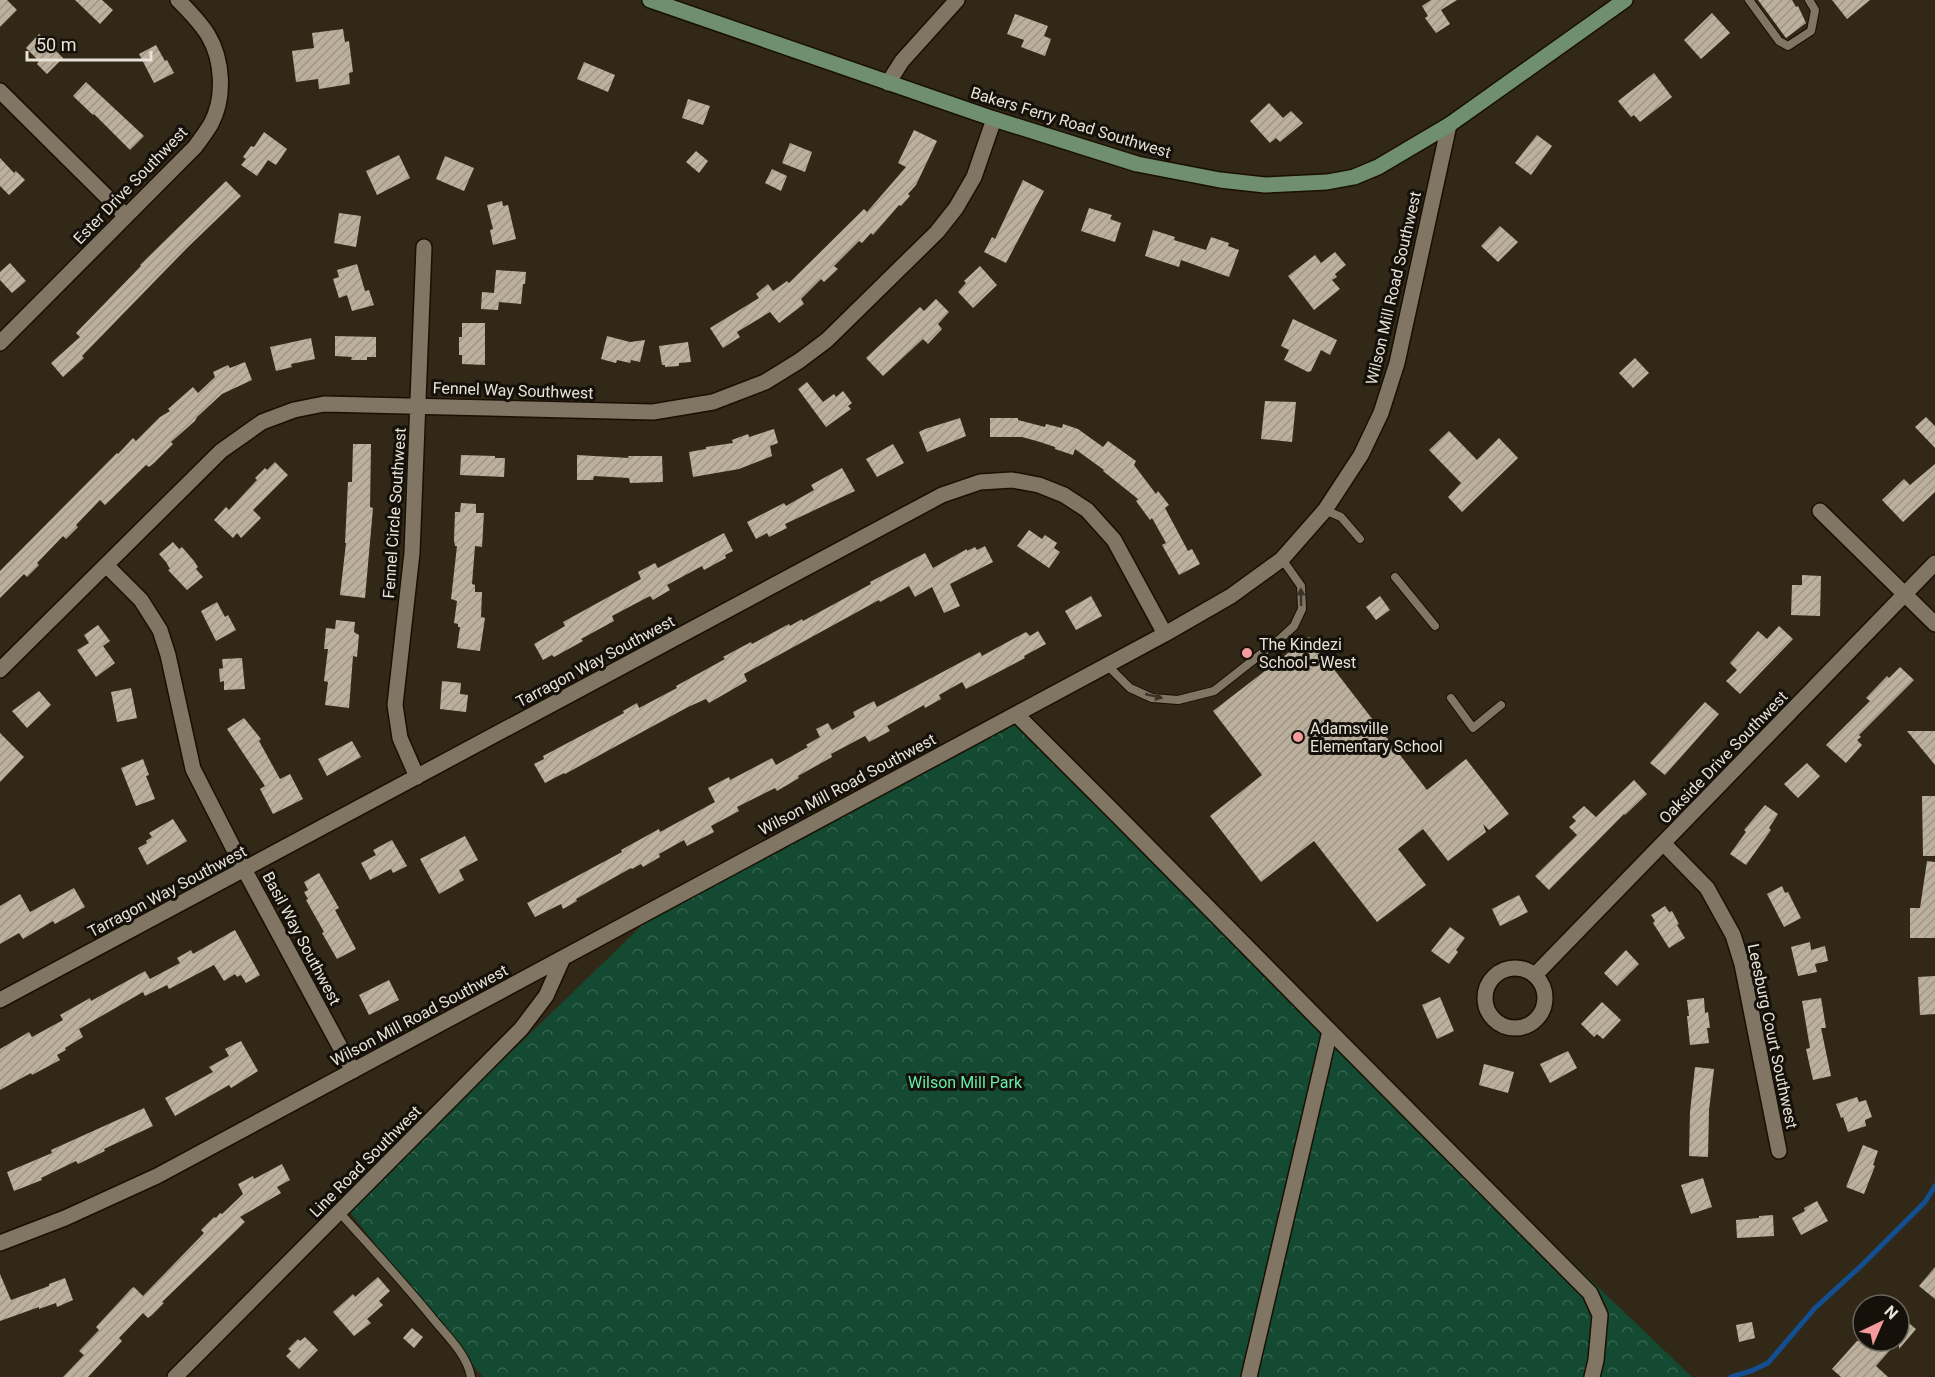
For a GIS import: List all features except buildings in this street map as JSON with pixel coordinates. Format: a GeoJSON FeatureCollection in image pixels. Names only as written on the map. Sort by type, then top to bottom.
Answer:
{"type":"FeatureCollection","features":[{"type":"Feature","properties":{"kind":"street","name":"Ester Drive Southwest"},"geometry":{"type":"LineString","coordinates":[[0,343],[195,147],[212,122],[218,104],[221,81],[218,59],[209,36],[178,0]]}},
{"type":"Feature","properties":{"kind":"street","name":"Bakers Ferry Road Southwest"},"geometry":{"type":"LineString","coordinates":[[650,0],[994,119],[1137,164],[1220,180],[1265,185],[1327,182],[1354,177],[1378,167],[1449,125],[1625,0]]}},
{"type":"Feature","properties":{"kind":"street"},"geometry":{"type":"LineString","coordinates":[[888,83],[902,62],[957,0]]}},
{"type":"Feature","properties":{"kind":"street"},"geometry":{"type":"LineString","coordinates":[[0,91],[126,216]]}},
{"type":"Feature","properties":{"kind":"street","name":"Fennel Way Southwest"},"geometry":{"type":"LineString","coordinates":[[0,670],[221,451],[262,422],[294,410],[324,404],[653,412],[713,402],[765,382],[827,340],[937,232],[956,208],[974,177],[994,119]]}},
{"type":"Feature","properties":{"kind":"street","name":"Wilson Mill Road Southwest"},"geometry":{"type":"LineString","coordinates":[[0,1243],[64,1218],[157,1176],[1165,634],[1231,596],[1281,560],[1325,510],[1361,455],[1381,413],[1397,363],[1449,125]]}},
{"type":"Feature","properties":{"kind":"street","name":"Fennel Circle Southwest"},"geometry":{"type":"LineString","coordinates":[[417,777],[400,738],[395,705],[412,553],[424,247]]}},
{"type":"Feature","properties":{"kind":"street","name":"Tarragon Way Southwest"},"geometry":{"type":"LineString","coordinates":[[0,1000],[942,495],[980,482],[1012,480],[1039,485],[1064,495],[1087,510],[1114,540],[1165,634]]}},
{"type":"Feature","properties":{"kind":"street"},"geometry":{"type":"LineString","coordinates":[[1820,512],[1935,624]]}},
{"type":"Feature","properties":{"kind":"street","name":"Oakside Drive Southwest"},"geometry":{"type":"LineString","coordinates":[[1535,975],[1935,563]]}},
{"type":"Feature","properties":{"kind":"street","name":"Basil Way Southwest"},"geometry":{"type":"LineString","coordinates":[[106,565],[141,600],[160,630],[168,655],[193,769],[353,1071]]}},
{"type":"Feature","properties":{"kind":"street"},"geometry":{"type":"LineString","coordinates":[[1016,714],[1590,1293],[1600,1315],[1592,1377]]}},
{"type":"Feature","properties":{"kind":"street","name":"Leesburg Court Southwest"},"geometry":{"type":"LineString","coordinates":[[1664,844],[1707,888],[1733,935],[1742,964],[1779,1151]]}},
{"type":"Feature","properties":{"kind":"street","name":"Line Road Southwest"},"geometry":{"type":"LineString","coordinates":[[176,1377],[521,1029],[546,996],[562,958]]}},
{"type":"Feature","properties":{"kind":"street"},"geometry":{"type":"LineString","coordinates":[[1517,967],[1535,975],[1545,992],[1542,1011],[1528,1025],[1519,1028],[1509,1028],[1500,1024],[1486,1009],[1485,989],[1490,980],[1497,972],[1507,968],[1517,967]]}},
{"type":"Feature","properties":{"kind":"street"},"geometry":{"type":"LineString","coordinates":[[1249,1377],[1330,1031]]}},
{"type":"Feature","properties":{"kind":"lane"},"geometry":{"type":"LineString","coordinates":[[1749,0],[1779,41],[1788,46],[1811,31],[1815,10],[1809,0]]}},
{"type":"Feature","properties":{"kind":"lane"},"geometry":{"type":"LineString","coordinates":[[1325,510],[1341,517],[1359,539]]}},
{"type":"Feature","properties":{"kind":"lane"},"geometry":{"type":"LineString","coordinates":[[1107,665],[1130,688],[1152,698],[1178,700],[1214,691],[1294,626],[1302,609],[1301,586],[1281,560]]}},
{"type":"Feature","properties":{"kind":"lane"},"geometry":{"type":"LineString","coordinates":[[1395,577],[1435,626]]}},
{"type":"Feature","properties":{"kind":"lane"},"geometry":{"type":"LineString","coordinates":[[1451,698],[1473,728],[1501,705]]}},
{"type":"Feature","properties":{"kind":"lane"},"geometry":{"type":"LineString","coordinates":[[339,1212],[395,1274],[453,1344],[469,1365],[471,1377]]}},
{"type":"Feature","properties":{"kind":"green space","name":"Wilson Mill Park"},"geometry":{"type":"Polygon","coordinates":[[[1022,709],[1360,1059],[1692,1377],[483,1377],[348,1210],[661,907],[1022,709]]]}},
{"type":"Feature","properties":{"kind":"waterway"},"geometry":{"type":"LineString","coordinates":[[1731,1377],[1768,1363],[1815,1308],[1925,1202],[1935,1186]]}},
{"type":"Feature","properties":{"kind":"place","name":"The Kindezi School - West"},"geometry":{"type":"Point","coordinates":[1247,653]}},
{"type":"Feature","properties":{"kind":"place","name":"Adamsville Elementary School"},"geometry":{"type":"Point","coordinates":[1298,737]}}]}
